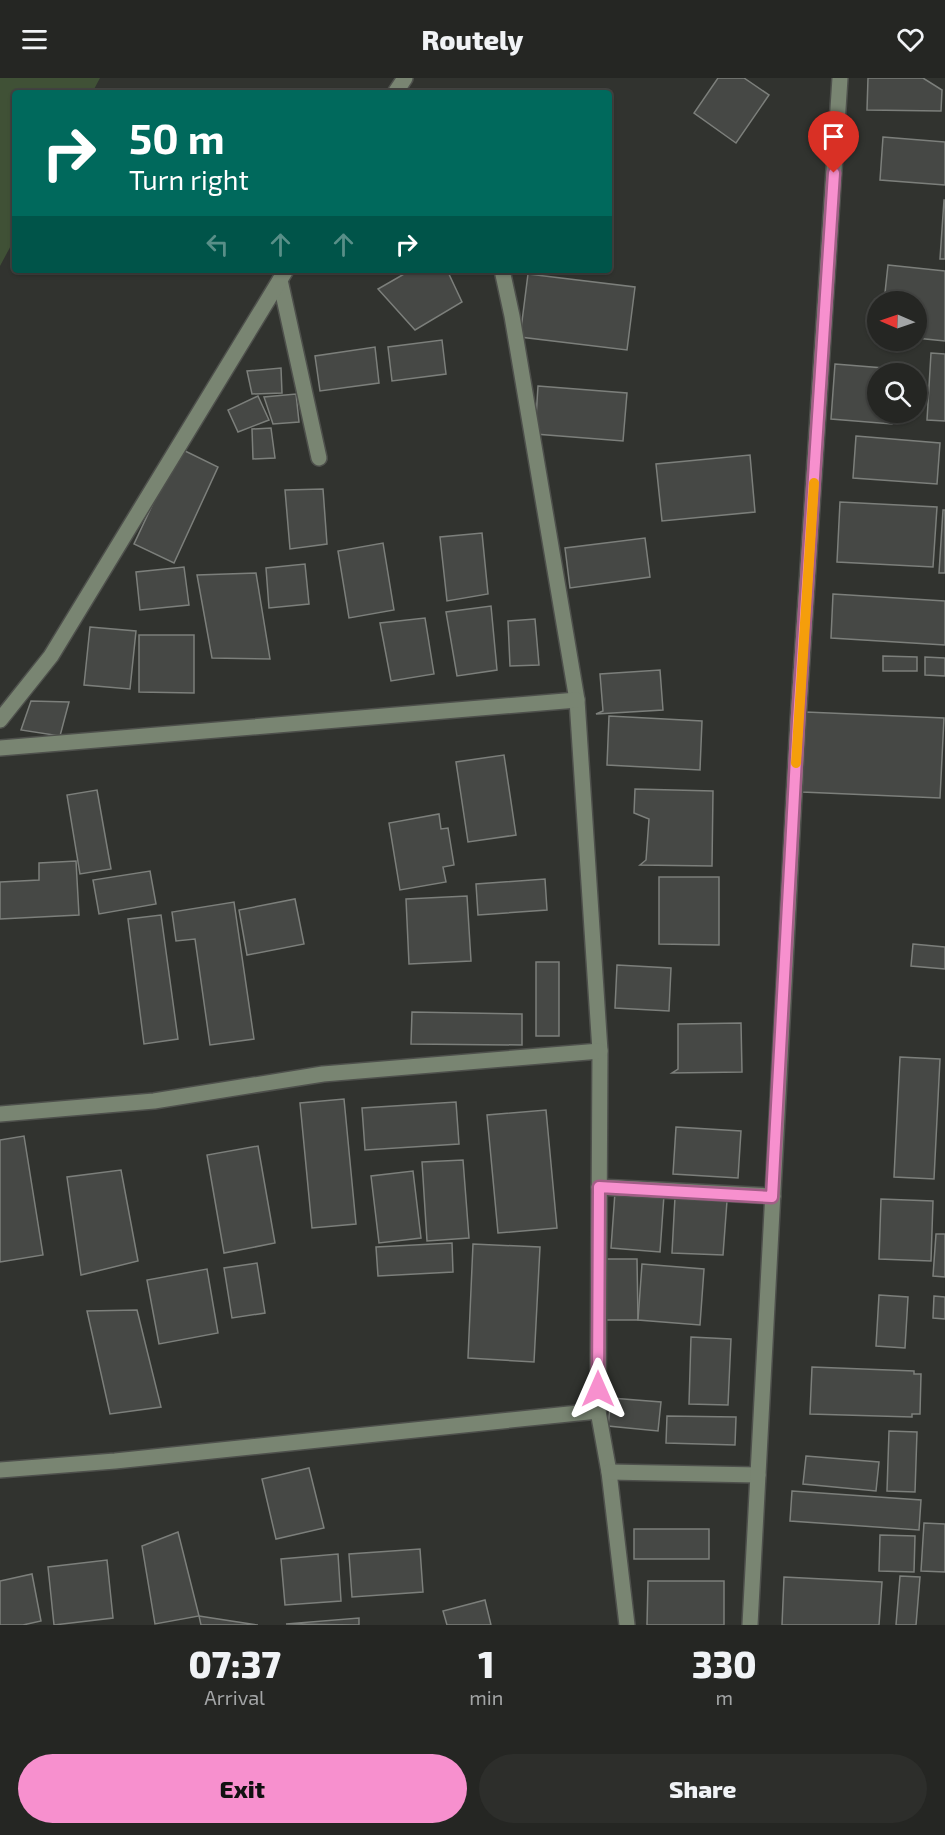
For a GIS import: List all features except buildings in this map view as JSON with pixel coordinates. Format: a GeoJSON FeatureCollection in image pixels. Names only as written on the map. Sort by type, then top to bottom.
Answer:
{"type":"FeatureCollection","features":[{"type":"Feature","properties":{"kind":"street"},"geometry":{"type":"LineString","coordinates":[[750,1625],[798,721],[840,78]]}},
{"type":"Feature","properties":{"kind":"street"},"geometry":{"type":"LineString","coordinates":[[503,273],[577,700],[600,1051],[598,1411],[609,1472],[627,1625]]}},
{"type":"Feature","properties":{"kind":"street"},"geometry":{"type":"LineString","coordinates":[[283,275],[319,458]]}},
{"type":"Feature","properties":{"kind":"street"},"geometry":{"type":"LineString","coordinates":[[0,720],[51,656],[283,275]]}},
{"type":"Feature","properties":{"kind":"street"},"geometry":{"type":"LineString","coordinates":[[0,748],[577,700]]}},
{"type":"Feature","properties":{"kind":"street"},"geometry":{"type":"LineString","coordinates":[[0,1114],[154,1101],[323,1074],[600,1051]]}},
{"type":"Feature","properties":{"kind":"street"},"geometry":{"type":"LineString","coordinates":[[599,1187],[772,1197]]}},
{"type":"Feature","properties":{"kind":"street"},"geometry":{"type":"LineString","coordinates":[[0,1470],[115,1461],[598,1411]]}},
{"type":"Feature","properties":{"kind":"street"},"geometry":{"type":"LineString","coordinates":[[609,1472],[758,1475]]}},
{"type":"Feature","properties":{"kind":"green space"},"geometry":{"type":"Polygon","coordinates":[[[0,78],[100,78],[94,90],[12,90],[12,244],[0,266],[0,78]]]}},
{"type":"Feature","properties":{"kind":"slow traffic"},"geometry":{"type":"LineString","coordinates":[[796,763],[814,483]]}},
{"type":"Feature","properties":{"kind":"route"},"geometry":{"type":"LineString","coordinates":[[598,1389],[599,1187],[772,1197],[798,721],[834,173]]}}]}
